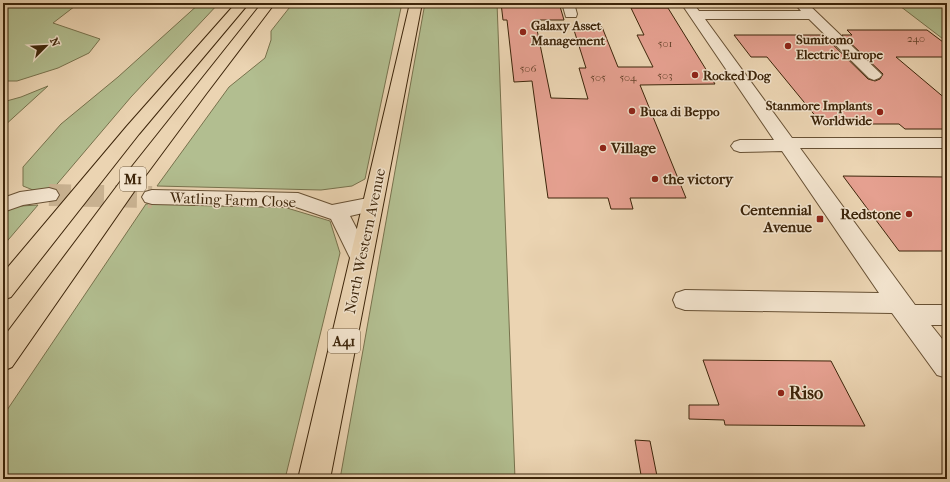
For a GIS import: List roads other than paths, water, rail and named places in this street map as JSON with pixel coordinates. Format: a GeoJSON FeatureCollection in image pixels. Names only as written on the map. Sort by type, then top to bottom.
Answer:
{"type":"FeatureCollection","features":[{"type":"Feature","properties":{"kind":"highway","name":"M1"},"geometry":{"type":"LineString","coordinates":[[3,290],[133,130],[243,3]]}},
{"type":"Feature","properties":{"kind":"highway","name":"M1"},"geometry":{"type":"LineString","coordinates":[[3,359],[165,136],[269,3]]}},
{"type":"Feature","properties":{"kind":"highway","name":"North Western Avenue"},"geometry":{"type":"LineString","coordinates":[[314,479],[416,3]]}},
{"type":"Feature","properties":{"kind":"street"},"geometry":{"type":"LineString","coordinates":[[800,3],[874,75]]}},
{"type":"Feature","properties":{"kind":"street"},"geometry":{"type":"LineString","coordinates":[[691,9],[812,15]]}},
{"type":"Feature","properties":{"kind":"street"},"geometry":{"type":"LineString","coordinates":[[691,9],[904,309],[947,366]]}},
{"type":"Feature","properties":{"kind":"street"},"geometry":{"type":"LineString","coordinates":[[740,146],[786,144],[947,143]]}},
{"type":"Feature","properties":{"kind":"street"},"geometry":{"type":"LineString","coordinates":[[3,205],[20,199],[49,196]]}},
{"type":"Feature","properties":{"kind":"street","name":"Watling Farm Close"},"geometry":{"type":"LineString","coordinates":[[152,197],[298,200],[331,212],[373,204]]}},
{"type":"Feature","properties":{"kind":"street"},"geometry":{"type":"LineString","coordinates":[[336,211],[361,258]]}},
{"type":"Feature","properties":{"kind":"street"},"geometry":{"type":"LineString","coordinates":[[685,300],[904,309],[947,315]]}},
{"type":"Feature","properties":{"kind":"tunnel"},"geometry":{"type":"LineString","coordinates":[[49,195],[152,197]]}},
{"type":"Feature","properties":{"kind":"place","name":"Galaxy Asset Management"},"geometry":{"type":"Point","coordinates":[523,32]}},
{"type":"Feature","properties":{"kind":"place","name":"Sumitomo Electric Europe"},"geometry":{"type":"Point","coordinates":[788,46]}},
{"type":"Feature","properties":{"kind":"place","name":"Rocked Dog"},"geometry":{"type":"Point","coordinates":[695,75]}},
{"type":"Feature","properties":{"kind":"place","name":"Buca di Beppo"},"geometry":{"type":"Point","coordinates":[632,111]}},
{"type":"Feature","properties":{"kind":"place","name":"Stanmore Implants Worldwide"},"geometry":{"type":"Point","coordinates":[880,112]}},
{"type":"Feature","properties":{"kind":"place","name":"Village"},"geometry":{"type":"Point","coordinates":[603,148]}},
{"type":"Feature","properties":{"kind":"place","name":"the victory"},"geometry":{"type":"Point","coordinates":[655,179]}},
{"type":"Feature","properties":{"kind":"place","name":"Redstone"},"geometry":{"type":"Point","coordinates":[909,214]}},
{"type":"Feature","properties":{"kind":"place","name":"Centennial Avenue"},"geometry":{"type":"Point","coordinates":[820,219]}},
{"type":"Feature","properties":{"kind":"place","name":"Riso"},"geometry":{"type":"Point","coordinates":[781,393]}}]}
